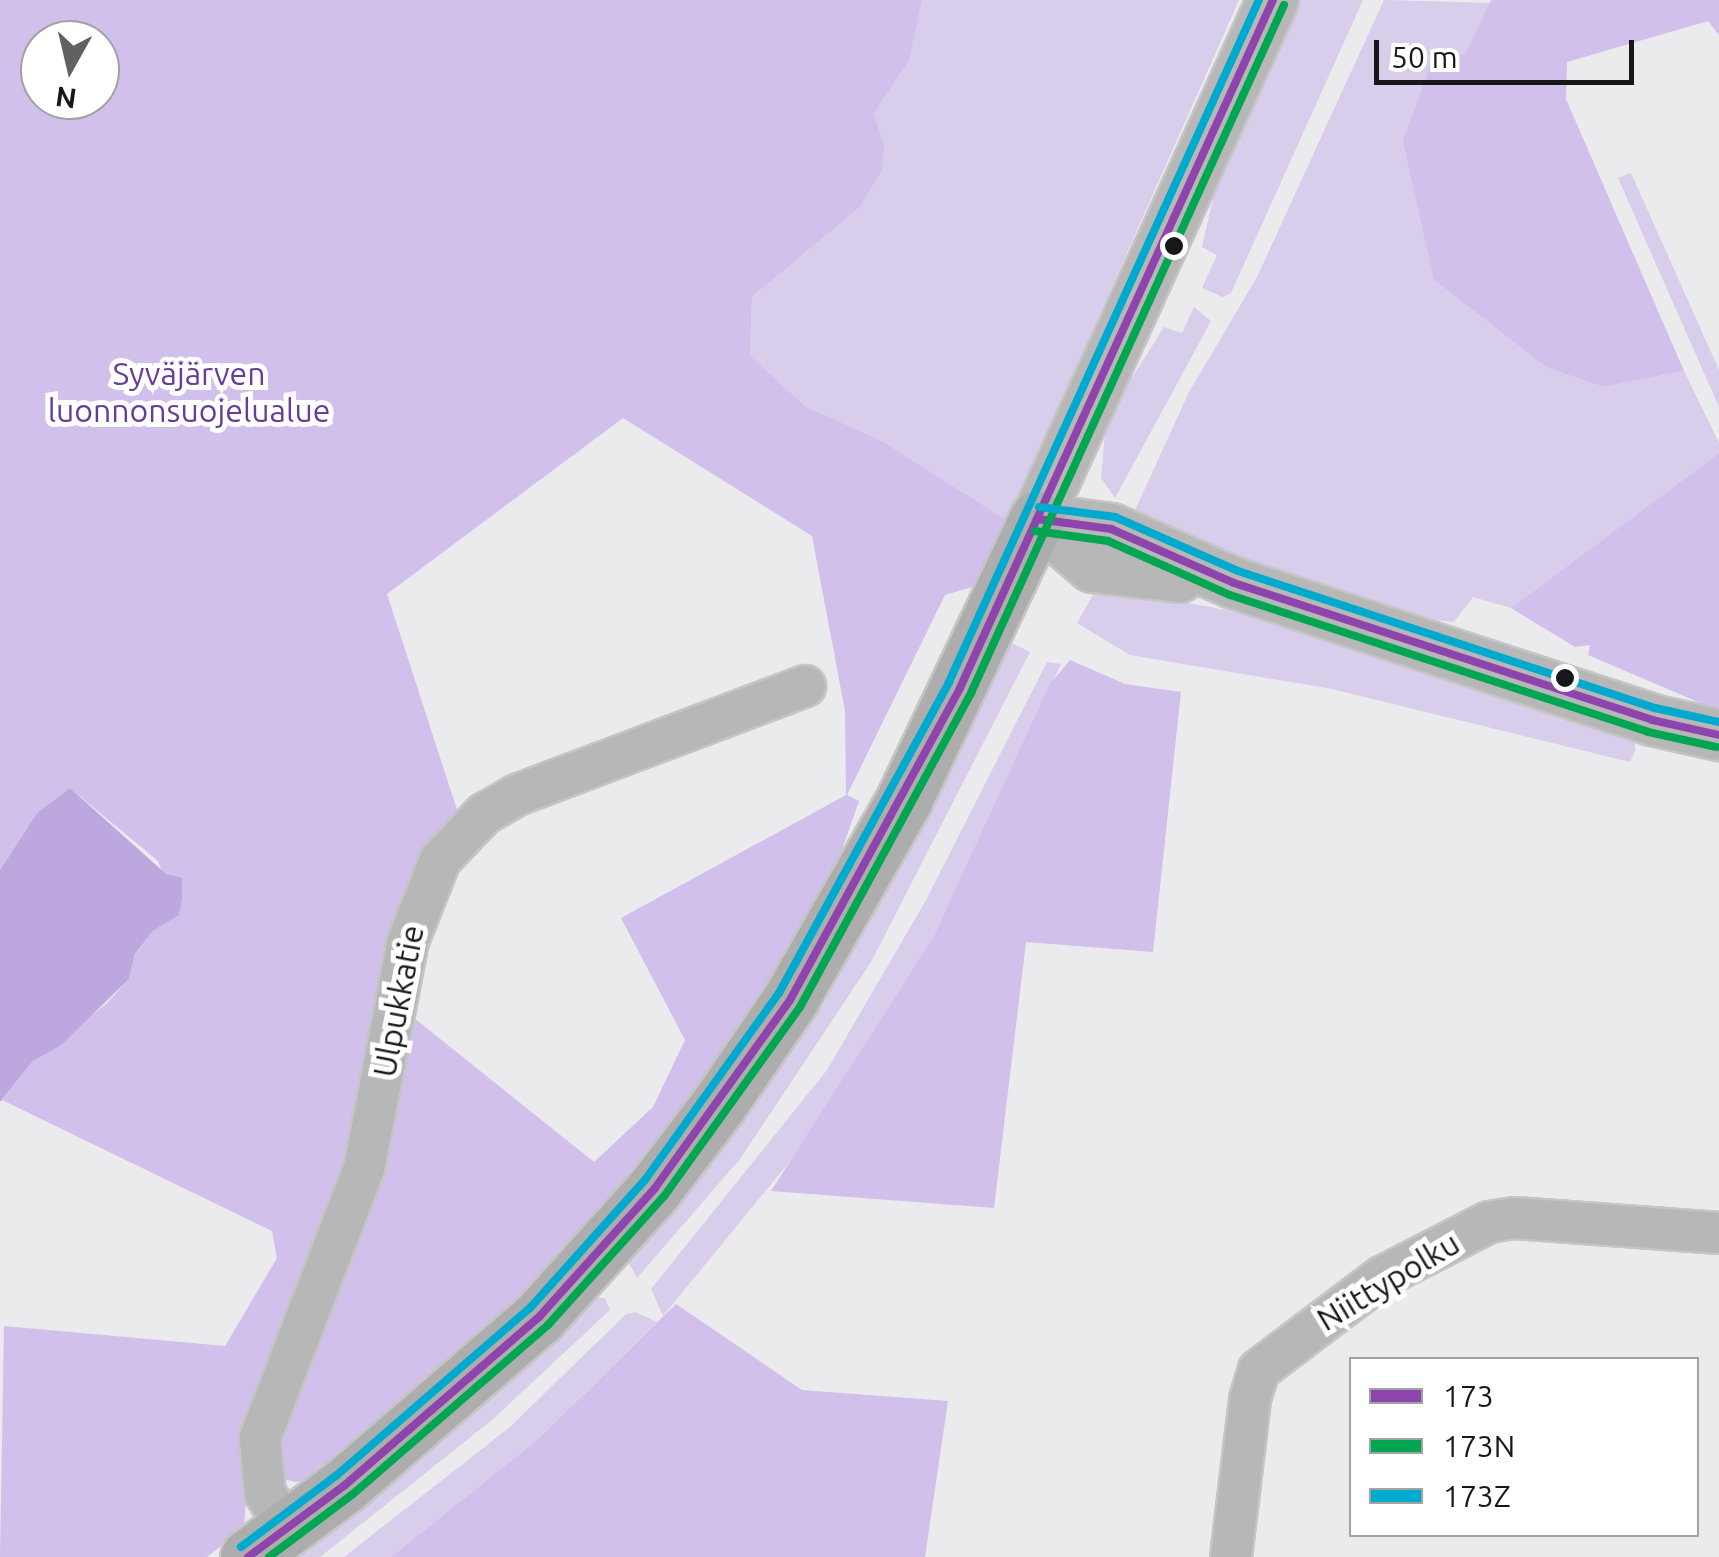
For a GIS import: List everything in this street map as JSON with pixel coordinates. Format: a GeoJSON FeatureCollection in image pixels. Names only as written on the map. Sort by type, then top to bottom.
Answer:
{"type":"FeatureCollection","features":[{"type":"Feature","properties":{"kind":"main road"},"geometry":{"type":"LineString","coordinates":[[267,1542],[539,1317],[655,1188],[719,1104],[790,1000],[904,800],[1037,519]]}},
{"type":"Feature","properties":{"kind":"street"},"geometry":{"type":"LineString","coordinates":[[1273,0],[1037,519],[1093,567],[1234,583],[1652,720],[1719,735]]}},
{"type":"Feature","properties":{"kind":"street","name":"Ulpukkatie"},"geometry":{"type":"LineString","coordinates":[[267,1542],[260,1438],[364,1169],[416,908],[440,860],[484,814],[517,795],[805,686]]}},
{"type":"Feature","properties":{"kind":"street","name":"Niittypolku"},"geometry":{"type":"LineString","coordinates":[[1231,1557],[1250,1399],[1259,1370],[1382,1277],[1489,1222],[1515,1218],[1719,1234]]}},
{"type":"Feature","properties":{"kind":"shaded area"},"geometry":{"type":"Polygon","coordinates":[[[922,0],[1239,0],[1008,521],[882,441],[805,406],[750,357],[752,297],[859,208],[884,145],[874,113],[909,61],[922,0]]]}},
{"type":"Feature","properties":{"kind":"shaded area"},"geometry":{"type":"Polygon","coordinates":[[[1295,0],[1363,0],[1231,293],[1223,297],[1202,288],[1217,255],[1202,247],[1221,163],[1295,0]]]}},
{"type":"Feature","properties":{"kind":"shaded area"},"geometry":{"type":"Polygon","coordinates":[[[1384,0],[1492,3],[1466,53],[1434,280],[1546,367],[1603,387],[1684,371],[1719,443],[1719,453],[1511,608],[1473,597],[1454,622],[1415,618],[1258,571],[1131,519],[1189,392],[1257,277],[1384,0]]]}},
{"type":"Feature","properties":{"kind":"shaded area"},"geometry":{"type":"Polygon","coordinates":[[[1631,173],[1719,370],[1719,407],[1618,178],[1631,173]]]}},
{"type":"Feature","properties":{"kind":"shaded area"},"geometry":{"type":"Polygon","coordinates":[[[1194,307],[1211,321],[1115,498],[1101,478],[1105,434],[1118,400],[1164,327],[1182,333],[1194,307]]]}},
{"type":"Feature","properties":{"kind":"shaded area"},"geometry":{"type":"Polygon","coordinates":[[[1098,586],[1278,620],[1635,736],[1635,751],[1630,762],[1332,689],[1130,655],[1077,623],[1098,586]]]}},
{"type":"Feature","properties":{"kind":"shaded area"},"geometry":{"type":"Polygon","coordinates":[[[1012,643],[1030,652],[871,962],[740,1159],[637,1278],[628,1261],[824,1004],[1012,643]]]}},
{"type":"Feature","properties":{"kind":"shaded area"},"geometry":{"type":"Polygon","coordinates":[[[1047,662],[1061,664],[933,938],[817,1128],[663,1316],[651,1289],[827,1070],[925,902],[1047,662]]]}},
{"type":"Feature","properties":{"kind":"shaded area"},"geometry":{"type":"Polygon","coordinates":[[[70,788],[166,874],[182,878],[179,915],[153,931],[135,954],[129,979],[61,1045],[33,1061],[0,1102],[0,870],[37,813],[70,788]]]}},
{"type":"Feature","properties":{"kind":"shaded area"},"geometry":{"type":"Polygon","coordinates":[[[595,1298],[605,1298],[610,1310],[492,1420],[320,1557],[292,1557],[388,1484],[595,1298]]]}},
{"type":"Feature","properties":{"kind":"shaded area"},"geometry":{"type":"Polygon","coordinates":[[[635,1312],[657,1322],[536,1441],[391,1557],[344,1557],[510,1427],[626,1314],[635,1312]]]}},
{"type":"Feature","properties":{"kind":"green space","name":"Syväjärven luonnonsuojelualue"},"geometry":{"type":"Polygon","coordinates":[[[0,0],[922,0],[909,61],[874,113],[884,145],[882,170],[859,208],[752,297],[750,356],[805,406],[882,441],[1008,521],[979,585],[945,595],[847,795],[859,801],[819,915],[704,1091],[510,1314],[316,1476],[296,1482],[275,1477],[274,1418],[321,1335],[357,1241],[409,1014],[594,1162],[653,1107],[685,1040],[621,918],[846,795],[845,711],[812,536],[623,418],[387,594],[459,816],[247,1481],[244,1528],[207,1557],[0,1557],[4,1326],[225,1346],[277,1258],[272,1231],[2,1100],[33,1061],[106,1004],[129,979],[135,955],[153,931],[179,915],[158,861],[70,788],[37,813],[0,870],[0,0]]]}},
{"type":"Feature","properties":{"kind":"green space"},"geometry":{"type":"Polygon","coordinates":[[[1491,0],[1719,0],[1719,35],[1708,21],[1567,62],[1566,99],[1684,371],[1603,387],[1546,367],[1434,280],[1403,141],[1430,67],[1466,53],[1491,0]]]}},
{"type":"Feature","properties":{"kind":"green space"},"geometry":{"type":"Polygon","coordinates":[[[1719,453],[1719,711],[1588,655],[1590,645],[1575,647],[1511,608],[1719,453]]]}},
{"type":"Feature","properties":{"kind":"green space"},"geometry":{"type":"Polygon","coordinates":[[[1070,660],[1125,684],[1181,692],[1153,952],[1026,942],[994,1208],[771,1191],[933,938],[1050,684],[1070,660]]]}},
{"type":"Feature","properties":{"kind":"green space"},"geometry":{"type":"Polygon","coordinates":[[[676,1304],[802,1390],[948,1401],[925,1557],[391,1557],[536,1441],[676,1304]]]}},
{"type":"Feature","properties":{"kind":"transit line","name":"173Z"},"geometry":{"type":"LineString","coordinates":[[241,1547],[337,1475],[530,1308],[645,1180],[779,993],[949,682],[1259,0]]}},
{"type":"Feature","properties":{"kind":"transit line","name":"173"},"geometry":{"type":"LineString","coordinates":[[248,1557],[345,1485],[539,1317],[655,1188],[790,1000],[960,688],[1273,0]]}},
{"type":"Feature","properties":{"kind":"transit line","name":"173N"},"geometry":{"type":"LineString","coordinates":[[269,1557],[353,1494],[548,1325],[665,1195],[800,1007],[971,693],[1284,5]]}},
{"type":"Feature","properties":{"kind":"transit line","name":"173Z"},"geometry":{"type":"LineString","coordinates":[[1039,507],[1115,517],[1238,571],[1655,708],[1719,722]]}},
{"type":"Feature","properties":{"kind":"transit line","name":"173"},"geometry":{"type":"LineString","coordinates":[[1037,519],[1111,529],[1234,583],[1652,720],[1719,735]]}},
{"type":"Feature","properties":{"kind":"transit line","name":"173N"},"geometry":{"type":"LineString","coordinates":[[1035,531],[1108,541],[1230,595],[1648,732],[1716,747]]}}]}
